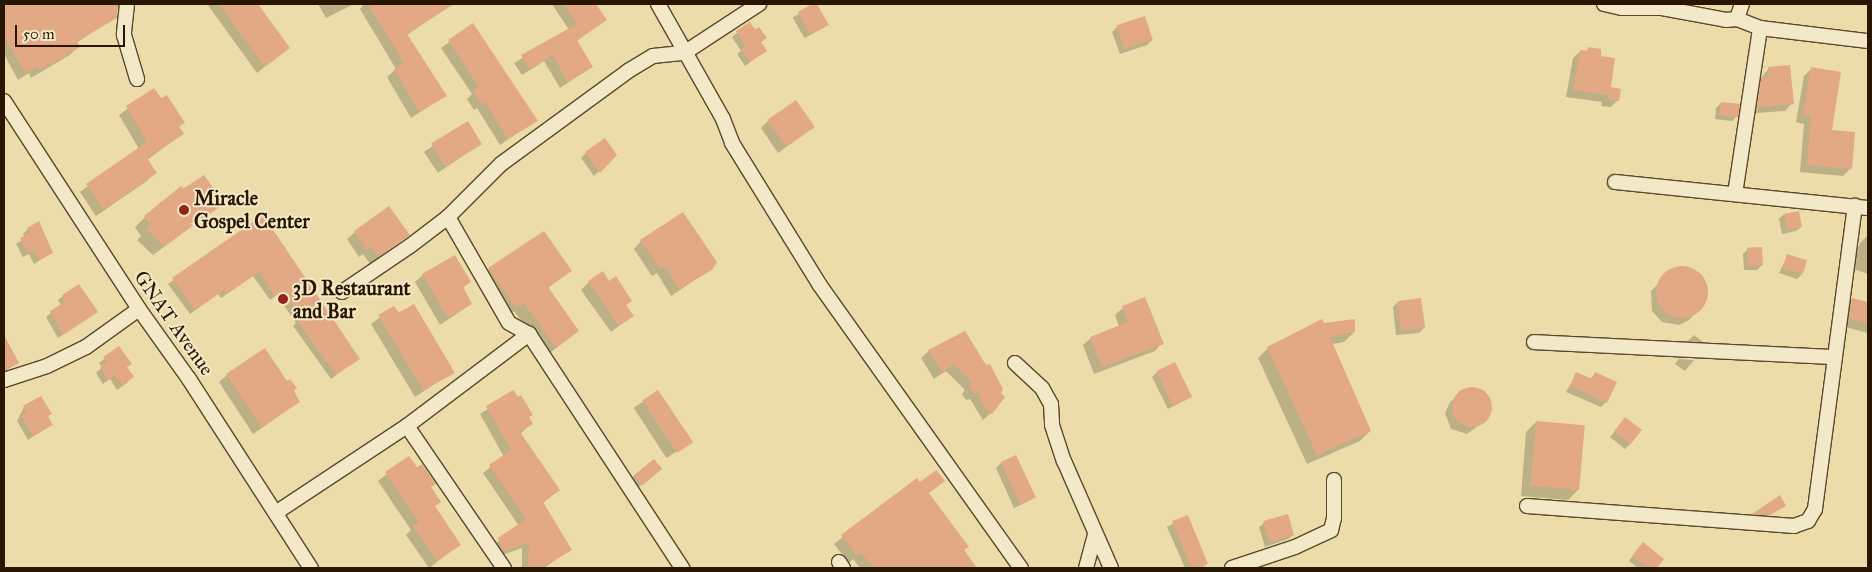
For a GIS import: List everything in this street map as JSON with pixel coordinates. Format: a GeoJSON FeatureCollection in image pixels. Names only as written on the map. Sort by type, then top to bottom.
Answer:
{"type":"FeatureCollection","features":[{"type":"Feature","properties":{"kind":"street"},"geometry":{"type":"LineString","coordinates":[[127,4],[124,35],[137,79]]}},
{"type":"Feature","properties":{"kind":"street"},"geometry":{"type":"LineString","coordinates":[[658,4],[723,119],[732,143],[819,284],[1021,568]]}},
{"type":"Feature","properties":{"kind":"street"},"geometry":{"type":"LineString","coordinates":[[342,292],[448,217],[501,164],[628,71],[653,56],[684,53],[759,4]]}},
{"type":"Feature","properties":{"kind":"street"},"geometry":{"type":"LineString","coordinates":[[1604,4],[1737,19],[1760,28],[1868,41]]}},
{"type":"Feature","properties":{"kind":"street"},"geometry":{"type":"LineString","coordinates":[[1737,19],[1742,4]]}},
{"type":"Feature","properties":{"kind":"street"},"geometry":{"type":"LineString","coordinates":[[1735,194],[1760,28]]}},
{"type":"Feature","properties":{"kind":"street","name":"GNAT Avenue"},"geometry":{"type":"LineString","coordinates":[[4,101],[139,309],[189,379],[277,512],[311,568]]}},
{"type":"Feature","properties":{"kind":"street"},"geometry":{"type":"LineString","coordinates":[[1527,506],[1794,526],[1808,521],[1815,509],[1835,357],[1862,207],[1615,182]]}},
{"type":"Feature","properties":{"kind":"street"},"geometry":{"type":"LineString","coordinates":[[448,217],[509,323],[529,334],[682,568]]}},
{"type":"Feature","properties":{"kind":"street"},"geometry":{"type":"LineString","coordinates":[[4,380],[48,366],[86,346],[139,309]]}},
{"type":"Feature","properties":{"kind":"street"},"geometry":{"type":"LineString","coordinates":[[277,512],[407,426],[529,334]]}},
{"type":"Feature","properties":{"kind":"street"},"geometry":{"type":"LineString","coordinates":[[1534,342],[1835,357]]}},
{"type":"Feature","properties":{"kind":"street"},"geometry":{"type":"LineString","coordinates":[[1015,363],[1042,388],[1051,404],[1052,424],[1064,461],[1111,568]]}},
{"type":"Feature","properties":{"kind":"street"},"geometry":{"type":"LineString","coordinates":[[407,426],[504,568]]}},
{"type":"Feature","properties":{"kind":"street"},"geometry":{"type":"LineString","coordinates":[[1232,568],[1295,547],[1331,530],[1334,518],[1334,480]]}},
{"type":"Feature","properties":{"kind":"street"},"geometry":{"type":"LineString","coordinates":[[1086,568],[1095,534]]}},
{"type":"Feature","properties":{"kind":"building"},"geometry":{"type":"Polygon","coordinates":[[[4,4],[118,4],[117,18],[77,41],[80,47],[39,71],[36,67],[26,73],[4,37],[4,4]]]}},
{"type":"Feature","properties":{"kind":"building"},"geometry":{"type":"Polygon","coordinates":[[[219,4],[258,4],[290,48],[265,67],[219,4]]]}},
{"type":"Feature","properties":{"kind":"building"},"geometry":{"type":"Polygon","coordinates":[[[368,4],[454,4],[407,34],[447,96],[419,112],[394,69],[404,63],[368,4]]]}},
{"type":"Feature","properties":{"kind":"building"},"geometry":{"type":"Polygon","coordinates":[[[563,4],[596,4],[607,20],[577,40],[593,67],[568,82],[552,55],[529,69],[521,55],[577,24],[563,4]]]}},
{"type":"Feature","properties":{"kind":"building"},"geometry":{"type":"Polygon","coordinates":[[[812,4],[817,4],[829,25],[810,35],[798,12],[812,4]]]}},
{"type":"Feature","properties":{"kind":"building"},"geometry":{"type":"Polygon","coordinates":[[[1145,16],[1153,40],[1124,49],[1116,25],[1145,16]]]}},
{"type":"Feature","properties":{"kind":"building"},"geometry":{"type":"Polygon","coordinates":[[[750,22],[755,30],[759,27],[767,38],[761,42],[767,51],[750,62],[741,49],[746,46],[736,31],[750,22]]]}},
{"type":"Feature","properties":{"kind":"building"},"geometry":{"type":"Polygon","coordinates":[[[473,23],[538,121],[508,139],[485,102],[481,104],[473,91],[479,87],[448,40],[473,23]]]}},
{"type":"Feature","properties":{"kind":"building"},"geometry":{"type":"Polygon","coordinates":[[[1588,47],[1601,49],[1601,56],[1615,58],[1611,87],[1621,89],[1619,101],[1608,99],[1608,95],[1573,90],[1580,50],[1587,51],[1588,47]]]}},
{"type":"Feature","properties":{"kind":"building"},"geometry":{"type":"Polygon","coordinates":[[[1790,65],[1794,104],[1757,107],[1761,78],[1769,77],[1768,67],[1790,65]]]}},
{"type":"Feature","properties":{"kind":"building"},"geometry":{"type":"Polygon","coordinates":[[[1811,67],[1841,72],[1832,130],[1855,132],[1852,169],[1807,165],[1811,116],[1803,115],[1811,67]]]}},
{"type":"Feature","properties":{"kind":"building"},"geometry":{"type":"Polygon","coordinates":[[[154,88],[161,98],[167,95],[185,123],[179,126],[184,134],[147,158],[157,173],[104,209],[86,184],[147,142],[126,106],[154,88]]]}},
{"type":"Feature","properties":{"kind":"building"},"geometry":{"type":"Polygon","coordinates":[[[796,100],[815,127],[786,147],[767,120],[796,100]]]}},
{"type":"Feature","properties":{"kind":"building"},"geometry":{"type":"Polygon","coordinates":[[[1721,102],[1740,104],[1739,117],[1720,115],[1721,102]]]}},
{"type":"Feature","properties":{"kind":"building"},"geometry":{"type":"Polygon","coordinates":[[[468,121],[482,144],[445,166],[431,143],[468,121]]]}},
{"type":"Feature","properties":{"kind":"building"},"geometry":{"type":"Polygon","coordinates":[[[605,138],[617,155],[600,173],[585,152],[605,138]]]}},
{"type":"Feature","properties":{"kind":"building","name":"Miracle Gospel Center"},"geometry":{"type":"Polygon","coordinates":[[[204,175],[224,204],[164,246],[146,229],[151,226],[144,216],[181,186],[183,189],[204,175]]]}},
{"type":"Feature","properties":{"kind":"building"},"geometry":{"type":"Polygon","coordinates":[[[389,206],[410,235],[378,257],[371,247],[367,250],[354,231],[389,206]]]}},
{"type":"Feature","properties":{"kind":"building"},"geometry":{"type":"Polygon","coordinates":[[[1799,211],[1802,227],[1787,230],[1784,214],[1799,211]]]}},
{"type":"Feature","properties":{"kind":"building"},"geometry":{"type":"Polygon","coordinates":[[[683,212],[717,262],[712,270],[679,289],[665,266],[660,269],[640,240],[683,212]]]}},
{"type":"Feature","properties":{"kind":"building"},"geometry":{"type":"Polygon","coordinates":[[[263,215],[360,359],[336,375],[297,320],[301,318],[282,291],[275,296],[259,272],[227,294],[224,290],[195,310],[172,278],[263,215]]]}},
{"type":"Feature","properties":{"kind":"building"},"geometry":{"type":"Polygon","coordinates":[[[39,221],[53,253],[40,260],[34,250],[28,253],[20,238],[30,233],[27,228],[39,221]]]}},
{"type":"Feature","properties":{"kind":"building"},"geometry":{"type":"Polygon","coordinates":[[[544,231],[572,271],[548,287],[579,331],[556,348],[524,303],[516,308],[488,268],[544,231]]]}},
{"type":"Feature","properties":{"kind":"building"},"geometry":{"type":"Polygon","coordinates":[[[1762,247],[1763,265],[1748,266],[1747,248],[1762,247]]]}},
{"type":"Feature","properties":{"kind":"building"},"geometry":{"type":"Polygon","coordinates":[[[1787,254],[1807,260],[1803,274],[1783,268],[1787,254]]]}},
{"type":"Feature","properties":{"kind":"building"},"geometry":{"type":"Polygon","coordinates":[[[455,255],[471,282],[463,287],[472,304],[448,318],[422,274],[455,255]]]}},
{"type":"Feature","properties":{"kind":"building"},"geometry":{"type":"Polygon","coordinates":[[[1677,266],[1687,266],[1697,270],[1704,277],[1708,292],[1704,307],[1697,314],[1687,318],[1677,318],[1667,314],[1660,307],[1656,297],[1656,287],[1660,277],[1667,270],[1677,266]]]}},
{"type":"Feature","properties":{"kind":"building"},"geometry":{"type":"Polygon","coordinates":[[[603,271],[609,281],[616,276],[632,301],[626,305],[634,316],[619,326],[588,281],[603,271]]]}},
{"type":"Feature","properties":{"kind":"building"},"geometry":{"type":"Polygon","coordinates":[[[79,284],[98,312],[63,335],[50,311],[66,301],[62,295],[79,284]]]}},
{"type":"Feature","properties":{"kind":"building"},"geometry":{"type":"Polygon","coordinates":[[[1145,297],[1164,344],[1102,367],[1090,337],[1128,322],[1122,306],[1145,297]]]}},
{"type":"Feature","properties":{"kind":"building"},"geometry":{"type":"Polygon","coordinates":[[[1421,298],[1425,328],[1401,331],[1397,301],[1421,298]]]}},
{"type":"Feature","properties":{"kind":"building"},"geometry":{"type":"Polygon","coordinates":[[[1852,298],[1868,302],[1868,324],[1849,318],[1852,298]]]}},
{"type":"Feature","properties":{"kind":"building"},"geometry":{"type":"Polygon","coordinates":[[[414,304],[455,373],[423,390],[378,315],[394,306],[398,313],[414,304]]]}},
{"type":"Feature","properties":{"kind":"building"},"geometry":{"type":"Polygon","coordinates":[[[1322,319],[1324,323],[1355,319],[1355,332],[1330,337],[1371,431],[1317,455],[1267,347],[1322,319]]]}},
{"type":"Feature","properties":{"kind":"building"},"geometry":{"type":"Polygon","coordinates":[[[965,331],[986,365],[990,364],[1003,389],[1001,393],[1005,397],[992,414],[985,409],[978,392],[974,394],[969,385],[972,382],[954,364],[942,372],[928,350],[965,331]]]}},
{"type":"Feature","properties":{"kind":"building"},"geometry":{"type":"Polygon","coordinates":[[[4,335],[19,363],[4,371],[4,335]]]}},
{"type":"Feature","properties":{"kind":"building"},"geometry":{"type":"Polygon","coordinates":[[[119,346],[132,364],[127,367],[134,377],[122,386],[115,375],[109,380],[100,367],[107,362],[103,357],[119,346]]]}},
{"type":"Feature","properties":{"kind":"building"},"geometry":{"type":"Polygon","coordinates":[[[265,348],[287,381],[290,379],[297,388],[293,391],[300,402],[261,427],[226,374],[265,348]]]}},
{"type":"Feature","properties":{"kind":"building"},"geometry":{"type":"Polygon","coordinates":[[[1175,362],[1192,397],[1173,406],[1156,371],[1175,362]]]}},
{"type":"Feature","properties":{"kind":"building"},"geometry":{"type":"Polygon","coordinates":[[[1576,372],[1592,379],[1595,372],[1617,382],[1607,403],[1570,386],[1576,372]]]}},
{"type":"Feature","properties":{"kind":"building"},"geometry":{"type":"Polygon","coordinates":[[[1476,387],[1483,390],[1489,396],[1492,407],[1491,415],[1483,424],[1476,427],[1468,427],[1461,424],[1453,415],[1452,403],[1455,396],[1464,388],[1476,387]]]}},
{"type":"Feature","properties":{"kind":"building"},"geometry":{"type":"Polygon","coordinates":[[[513,390],[518,397],[521,395],[533,415],[529,417],[533,424],[520,432],[560,490],[543,502],[572,550],[541,568],[528,568],[529,542],[504,551],[498,538],[526,519],[489,465],[511,450],[486,406],[513,390]]]}},
{"type":"Feature","properties":{"kind":"building"},"geometry":{"type":"Polygon","coordinates":[[[658,390],[693,442],[677,453],[642,401],[658,390]]]}},
{"type":"Feature","properties":{"kind":"building"},"geometry":{"type":"Polygon","coordinates":[[[41,396],[52,414],[48,416],[53,425],[33,436],[21,415],[27,412],[23,406],[41,396]]]}},
{"type":"Feature","properties":{"kind":"building"},"geometry":{"type":"Polygon","coordinates":[[[1625,417],[1642,430],[1631,444],[1614,431],[1625,417]]]}},
{"type":"Feature","properties":{"kind":"building"},"geometry":{"type":"Polygon","coordinates":[[[1536,421],[1585,425],[1579,490],[1530,486],[1536,421]]]}},
{"type":"Feature","properties":{"kind":"building"},"geometry":{"type":"Polygon","coordinates":[[[1016,455],[1036,498],[1020,505],[1001,462],[1016,455]]]}},
{"type":"Feature","properties":{"kind":"building"},"geometry":{"type":"Polygon","coordinates":[[[409,456],[417,467],[422,464],[436,484],[431,487],[441,502],[435,506],[461,545],[437,561],[413,526],[419,522],[385,472],[409,456]]]}},
{"type":"Feature","properties":{"kind":"building"},"geometry":{"type":"Polygon","coordinates":[[[654,459],[662,469],[642,485],[634,475],[654,459]]]}},
{"type":"Feature","properties":{"kind":"building"},"geometry":{"type":"Polygon","coordinates":[[[936,470],[945,481],[929,493],[969,547],[964,550],[977,568],[874,568],[861,553],[857,556],[841,535],[917,478],[920,482],[936,470]]]}},
{"type":"Feature","properties":{"kind":"building"},"geometry":{"type":"Polygon","coordinates":[[[1780,495],[1786,506],[1770,515],[1752,514],[1780,495]]]}},
{"type":"Feature","properties":{"kind":"building"},"geometry":{"type":"Polygon","coordinates":[[[1288,514],[1294,535],[1269,542],[1263,521],[1288,514]]]}},
{"type":"Feature","properties":{"kind":"building"},"geometry":{"type":"Polygon","coordinates":[[[1188,515],[1208,564],[1198,568],[1191,568],[1172,521],[1188,515]]]}},
{"type":"Feature","properties":{"kind":"building"},"geometry":{"type":"Polygon","coordinates":[[[1643,542],[1664,559],[1657,568],[1649,568],[1632,556],[1643,542]]]}},
{"type":"Feature","properties":{"kind":"place","name":"Miracle Gospel Center"},"geometry":{"type":"Point","coordinates":[184,210]}},
{"type":"Feature","properties":{"kind":"place","name":"3D Restaurant and Bar"},"geometry":{"type":"Point","coordinates":[283,299]}}]}
